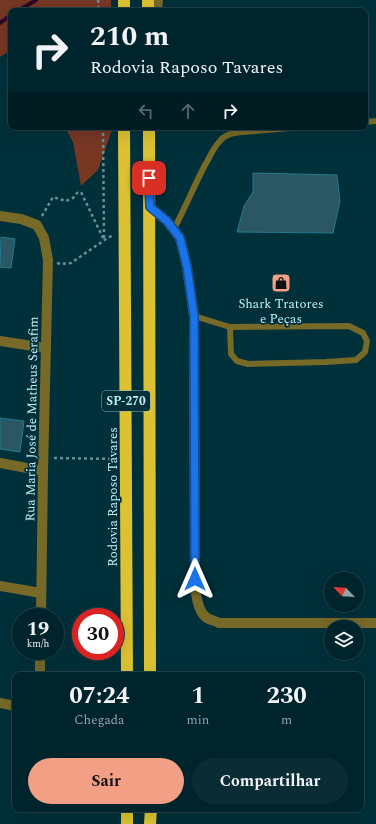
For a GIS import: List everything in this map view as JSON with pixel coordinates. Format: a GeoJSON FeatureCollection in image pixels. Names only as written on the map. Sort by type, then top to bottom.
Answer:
{"type":"FeatureCollection","features":[{"type":"Feature","properties":{"kind":"highway","name":"Rodovia Raposo Tavares"},"geometry":{"type":"LineString","coordinates":[[124,130],[127,672]]}},
{"type":"Feature","properties":{"kind":"highway","name":"SP-270"},"geometry":{"type":"LineString","coordinates":[[149,130],[150,672]]}},
{"type":"Feature","properties":{"kind":"highway"},"geometry":{"type":"LineString","coordinates":[[126,824],[127,812]]}},
{"type":"Feature","properties":{"kind":"highway"},"geometry":{"type":"LineString","coordinates":[[150,812],[150,824]]}},
{"type":"Feature","properties":{"kind":"street"},"geometry":{"type":"LineString","coordinates":[[150,207],[167,221],[180,238],[187,267],[194,316],[195,588],[202,612],[207,618],[219,623],[376,623]]}},
{"type":"Feature","properties":{"kind":"street"},"geometry":{"type":"LineString","coordinates":[[0,216],[21,219],[37,225]]}},
{"type":"Feature","properties":{"kind":"street","name":"Rua Maria José de Matheus Serafim"},"geometry":{"type":"LineString","coordinates":[[37,225],[44,238],[48,260],[41,608]]}},
{"type":"Feature","properties":{"kind":"street"},"geometry":{"type":"LineString","coordinates":[[0,341],[46,348]]}},
{"type":"Feature","properties":{"kind":"street"},"geometry":{"type":"LineString","coordinates":[[0,463],[43,470]]}},
{"type":"Feature","properties":{"kind":"street"},"geometry":{"type":"LineString","coordinates":[[0,586],[41,593]]}},
{"type":"Feature","properties":{"kind":"street"},"geometry":{"type":"LineString","coordinates":[[40,660],[40,672]]}},
{"type":"Feature","properties":{"kind":"street"},"geometry":{"type":"LineString","coordinates":[[0,704],[12,706]]}},
{"type":"Feature","properties":{"kind":"lane"},"geometry":{"type":"LineString","coordinates":[[174,229],[200,175],[220,140],[232,134],[267,130]]}},
{"type":"Feature","properties":{"kind":"lane"},"geometry":{"type":"LineString","coordinates":[[194,316],[230,327],[349,326],[363,332],[367,342],[365,352],[356,360],[248,364],[237,361],[231,354],[230,327]]}},
{"type":"Feature","properties":{"kind":"path"},"geometry":{"type":"LineString","coordinates":[[103,130],[104,240]]}},
{"type":"Feature","properties":{"kind":"path"},"geometry":{"type":"LineString","coordinates":[[37,225],[53,197],[66,201],[73,198],[76,193],[81,192],[104,240]]}},
{"type":"Feature","properties":{"kind":"path"},"geometry":{"type":"LineString","coordinates":[[48,260],[61,264],[72,263],[104,240],[124,229]]}},
{"type":"Feature","properties":{"kind":"path"},"geometry":{"type":"LineString","coordinates":[[43,458],[126,459]]}},
{"type":"Feature","properties":{"kind":"shaded area"},"geometry":{"type":"Polygon","coordinates":[[[0,0],[111,0],[111,8],[8,8],[8,52],[0,57],[0,0]]]}},
{"type":"Feature","properties":{"kind":"shaded area"},"geometry":{"type":"Polygon","coordinates":[[[67,130],[112,130],[98,170],[81,186],[73,142],[67,130]]]}},
{"type":"Feature","properties":{"kind":"building"},"geometry":{"type":"Polygon","coordinates":[[[253,173],[337,175],[340,201],[333,233],[237,232],[244,206],[253,192],[253,173]]]}},
{"type":"Feature","properties":{"kind":"building"},"geometry":{"type":"Polygon","coordinates":[[[1,237],[15,239],[11,268],[0,267],[1,237]]]}},
{"type":"Feature","properties":{"kind":"building"},"geometry":{"type":"Polygon","coordinates":[[[0,418],[24,421],[20,452],[0,449],[0,418]]]}},
{"type":"Feature","properties":{"kind":"waterway"},"geometry":{"type":"LineString","coordinates":[[23,8],[36,0]]}},
{"type":"Feature","properties":{"kind":"waterway"},"geometry":{"type":"LineString","coordinates":[[0,23],[8,17]]}},
{"type":"Feature","properties":{"kind":"place","name":"Shark Tratores e Peças"},"geometry":{"type":"Point","coordinates":[281,283]}},
{"type":"Feature","properties":{"kind":"route"},"geometry":{"type":"LineString","coordinates":[[149,178],[150,207],[167,221],[180,238],[187,267],[194,316],[195,579]]}}]}
